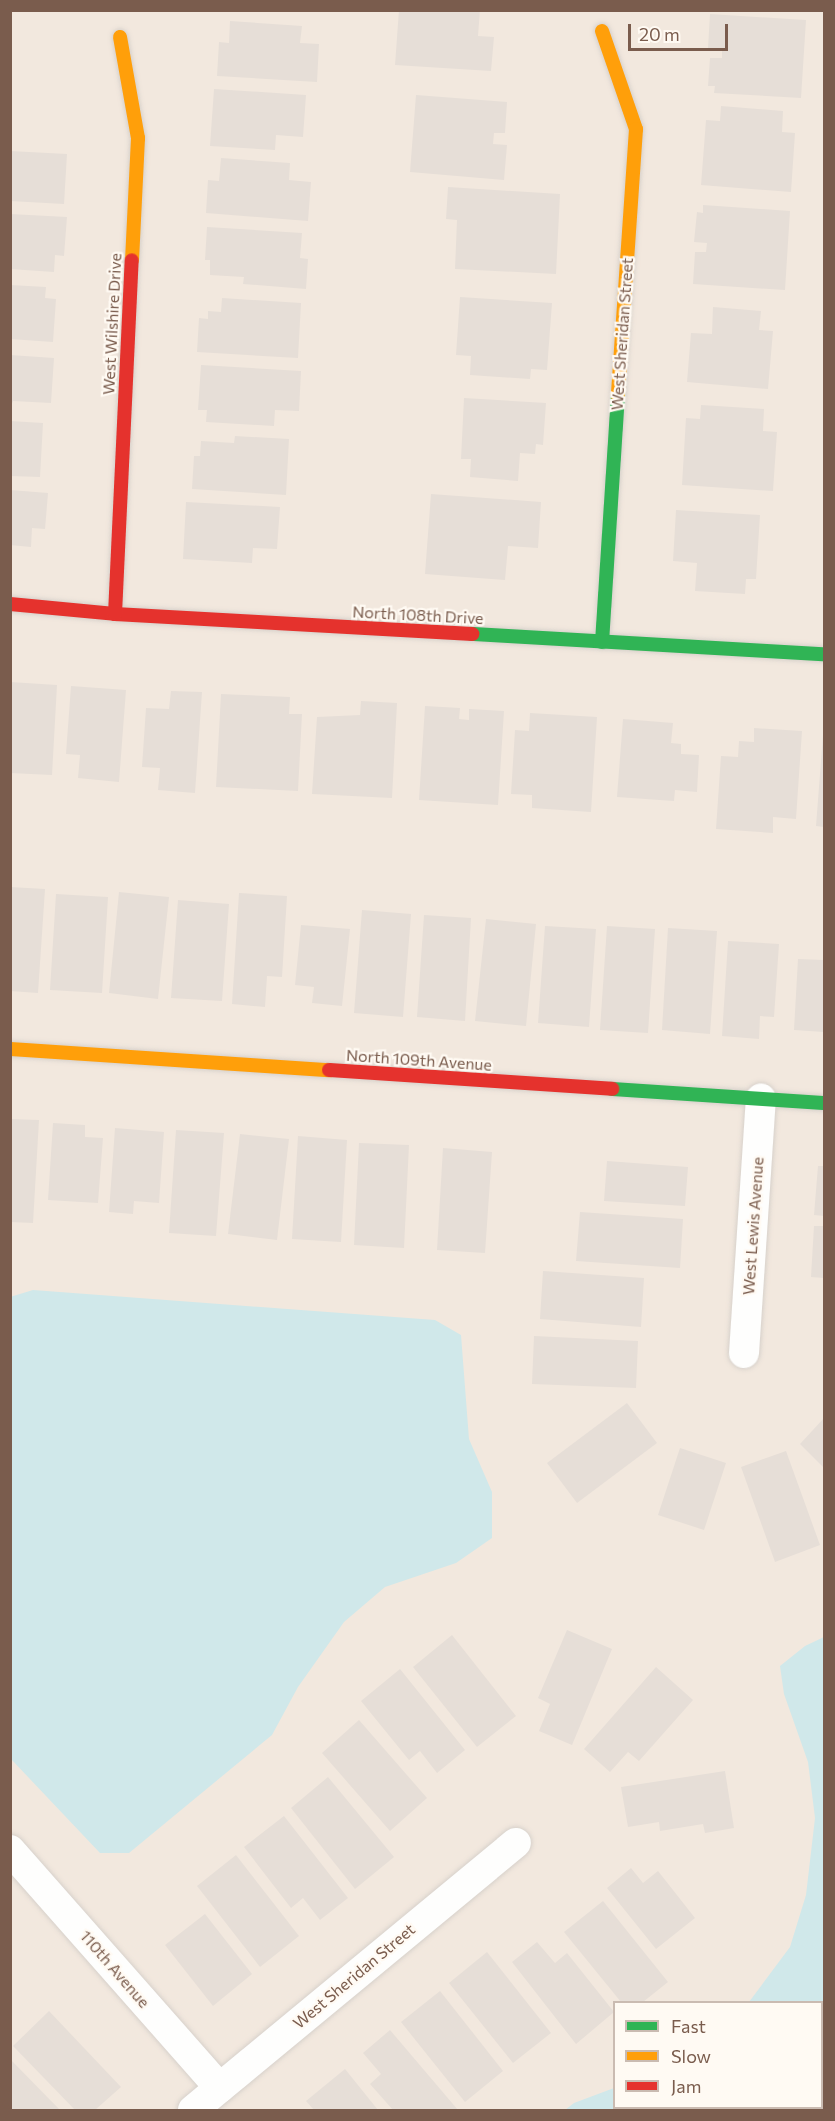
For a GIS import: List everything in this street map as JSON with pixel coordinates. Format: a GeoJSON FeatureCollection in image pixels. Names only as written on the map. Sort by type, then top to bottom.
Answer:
{"type":"FeatureCollection","features":[{"type":"Feature","properties":{"kind":"street","name":"West Sheridan Street"},"geometry":{"type":"LineString","coordinates":[[602,31],[636,129],[602,642]]}},
{"type":"Feature","properties":{"kind":"street","name":"West Wilshire Drive"},"geometry":{"type":"LineString","coordinates":[[115,614],[138,138],[120,37]]}},
{"type":"Feature","properties":{"kind":"street","name":"North 108th Drive"},"geometry":{"type":"LineString","coordinates":[[10,604],[115,614],[825,654]]}},
{"type":"Feature","properties":{"kind":"street","name":"North 109th Avenue"},"geometry":{"type":"LineString","coordinates":[[10,1049],[825,1103]]}},
{"type":"Feature","properties":{"kind":"street","name":"West Lewis Avenue"},"geometry":{"type":"LineString","coordinates":[[744,1353],[761,1099]]}},
{"type":"Feature","properties":{"kind":"street","name":"West Sheridan Street"},"geometry":{"type":"LineString","coordinates":[[193,2110],[516,1843]]}},
{"type":"Feature","properties":{"kind":"street","name":"110th Avenue"},"geometry":{"type":"LineString","coordinates":[[10,1850],[220,2088]]}},
{"type":"Feature","properties":{"kind":"shaded area"},"geometry":{"type":"Polygon","coordinates":[[[11,11],[824,11],[824,2110],[11,2110],[11,11]]]}},
{"type":"Feature","properties":{"kind":"water"},"geometry":{"type":"Polygon","coordinates":[[[33,1290],[435,1320],[461,1335],[469,1439],[492,1492],[492,1538],[456,1563],[385,1587],[344,1622],[298,1687],[272,1735],[129,1853],[100,1853],[11,1759],[10,1297],[33,1290]]]}},
{"type":"Feature","properties":{"kind":"water"},"geometry":{"type":"Polygon","coordinates":[[[824,1637],[824,2106],[823,2001],[750,2001],[790,1947],[806,1895],[815,1818],[808,1762],[784,1694],[780,1666],[805,1646],[824,1637]]]}},
{"type":"Feature","properties":{"kind":"water"},"geometry":{"type":"Polygon","coordinates":[[[613,2088],[613,2109],[820,2109],[565,2110],[574,2103],[613,2088]]]}},
{"type":"Feature","properties":{"kind":"building"},"geometry":{"type":"Polygon","coordinates":[[[399,10],[480,10],[478,36],[494,37],[491,71],[395,65],[399,10]]]}},
{"type":"Feature","properties":{"kind":"building"},"geometry":{"type":"Polygon","coordinates":[[[710,14],[806,20],[801,98],[714,93],[715,86],[708,86],[710,58],[722,58],[722,50],[708,48],[710,14]]]}},
{"type":"Feature","properties":{"kind":"building"},"geometry":{"type":"Polygon","coordinates":[[[230,21],[302,26],[300,43],[319,44],[317,82],[217,76],[219,42],[229,43],[230,21]]]}},
{"type":"Feature","properties":{"kind":"building"},"geometry":{"type":"Polygon","coordinates":[[[214,89],[306,95],[303,137],[276,135],[275,150],[210,146],[214,89]]]}},
{"type":"Feature","properties":{"kind":"building"},"geometry":{"type":"Polygon","coordinates":[[[416,95],[507,102],[505,133],[494,133],[493,144],[507,145],[504,180],[410,172],[416,95]]]}},
{"type":"Feature","properties":{"kind":"building"},"geometry":{"type":"Polygon","coordinates":[[[721,106],[783,111],[782,132],[795,133],[791,192],[701,185],[706,120],[720,121],[721,106]]]}},
{"type":"Feature","properties":{"kind":"building"},"geometry":{"type":"Polygon","coordinates":[[[10,151],[67,154],[64,204],[10,201],[10,151]]]}},
{"type":"Feature","properties":{"kind":"building"},"geometry":{"type":"Polygon","coordinates":[[[221,158],[290,163],[289,180],[311,182],[308,221],[206,213],[208,180],[219,181],[221,158]]]}},
{"type":"Feature","properties":{"kind":"building"},"geometry":{"type":"Polygon","coordinates":[[[448,187],[560,194],[556,274],[455,269],[457,220],[446,219],[448,187]]]}},
{"type":"Feature","properties":{"kind":"building"},"geometry":{"type":"Polygon","coordinates":[[[703,205],[790,211],[785,290],[693,284],[695,252],[706,252],[707,243],[694,242],[697,212],[703,213],[703,205]]]}},
{"type":"Feature","properties":{"kind":"building"},"geometry":{"type":"Polygon","coordinates":[[[10,214],[67,217],[64,256],[55,255],[54,272],[10,269],[10,214]]]}},
{"type":"Feature","properties":{"kind":"building"},"geometry":{"type":"Polygon","coordinates":[[[207,227],[302,233],[300,258],[308,259],[306,289],[243,284],[244,277],[210,275],[210,260],[205,260],[207,227]]]}},
{"type":"Feature","properties":{"kind":"building"},"geometry":{"type":"Polygon","coordinates":[[[10,285],[46,287],[45,298],[56,299],[53,342],[10,339],[10,285]]]}},
{"type":"Feature","properties":{"kind":"building"},"geometry":{"type":"Polygon","coordinates":[[[460,297],[552,303],[547,370],[531,369],[530,379],[470,375],[471,356],[456,355],[460,297]]]}},
{"type":"Feature","properties":{"kind":"building"},"geometry":{"type":"Polygon","coordinates":[[[222,298],[301,303],[298,358],[197,352],[199,318],[208,319],[208,311],[221,312],[222,298]]]}},
{"type":"Feature","properties":{"kind":"building"},"geometry":{"type":"Polygon","coordinates":[[[713,307],[761,311],[759,330],[773,331],[768,389],[687,382],[691,333],[712,334],[713,307]]]}},
{"type":"Feature","properties":{"kind":"building"},"geometry":{"type":"Polygon","coordinates":[[[10,355],[54,358],[51,403],[13,401],[10,409],[10,355]]]}},
{"type":"Feature","properties":{"kind":"building"},"geometry":{"type":"Polygon","coordinates":[[[201,365],[301,371],[299,411],[275,410],[274,426],[206,422],[207,410],[198,410],[201,365]]]}},
{"type":"Feature","properties":{"kind":"building"},"geometry":{"type":"Polygon","coordinates":[[[464,398],[546,403],[543,445],[536,444],[535,454],[520,453],[518,481],[470,477],[471,459],[461,459],[464,398]]]}},
{"type":"Feature","properties":{"kind":"building"},"geometry":{"type":"Polygon","coordinates":[[[701,405],[764,409],[763,431],[777,432],[773,491],[682,485],[686,418],[700,419],[701,405]]]}},
{"type":"Feature","properties":{"kind":"building"},"geometry":{"type":"Polygon","coordinates":[[[10,421],[43,423],[40,477],[10,476],[10,421]]]}},
{"type":"Feature","properties":{"kind":"building"},"geometry":{"type":"Polygon","coordinates":[[[235,436],[289,439],[286,495],[192,489],[194,456],[200,456],[201,441],[234,443],[235,436]]]}},
{"type":"Feature","properties":{"kind":"building"},"geometry":{"type":"Polygon","coordinates":[[[10,490],[48,493],[45,529],[32,528],[31,547],[10,545],[10,490]]]}},
{"type":"Feature","properties":{"kind":"building"},"geometry":{"type":"Polygon","coordinates":[[[431,494],[541,502],[538,548],[508,546],[505,580],[425,574],[431,494]]]}},
{"type":"Feature","properties":{"kind":"building"},"geometry":{"type":"Polygon","coordinates":[[[186,502],[280,507],[277,549],[253,548],[252,563],[183,559],[186,502]]]}},
{"type":"Feature","properties":{"kind":"building"},"geometry":{"type":"Polygon","coordinates":[[[676,510],[760,515],[756,579],[746,579],[745,594],[695,591],[697,563],[673,561],[676,510]]]}},
{"type":"Feature","properties":{"kind":"building"},"geometry":{"type":"Polygon","coordinates":[[[10,682],[57,685],[52,775],[10,773],[10,682]]]}},
{"type":"Feature","properties":{"kind":"building"},"geometry":{"type":"Polygon","coordinates":[[[71,686],[126,690],[119,782],[78,778],[80,755],[66,754],[71,686]]]}},
{"type":"Feature","properties":{"kind":"building"},"geometry":{"type":"Polygon","coordinates":[[[171,691],[202,692],[195,793],[158,790],[160,768],[142,767],[146,708],[169,709],[171,691]]]}},
{"type":"Feature","properties":{"kind":"building"},"geometry":{"type":"Polygon","coordinates":[[[221,694],[290,697],[289,714],[302,714],[298,791],[216,787],[221,694]]]}},
{"type":"Feature","properties":{"kind":"building"},"geometry":{"type":"Polygon","coordinates":[[[361,701],[397,703],[392,798],[312,794],[317,717],[360,715],[361,701]]]}},
{"type":"Feature","properties":{"kind":"building"},"geometry":{"type":"Polygon","coordinates":[[[425,706],[460,708],[459,719],[469,720],[469,709],[504,711],[498,805],[419,800],[425,706]]]}},
{"type":"Feature","properties":{"kind":"building"},"geometry":{"type":"Polygon","coordinates":[[[530,713],[597,717],[591,812],[532,808],[532,795],[511,794],[515,730],[529,731],[530,713]]]}},
{"type":"Feature","properties":{"kind":"building"},"geometry":{"type":"Polygon","coordinates":[[[623,719],[673,723],[671,743],[681,744],[681,754],[699,755],[697,792],[675,790],[674,801],[617,797],[623,719]]]}},
{"type":"Feature","properties":{"kind":"building"},"geometry":{"type":"Polygon","coordinates":[[[754,728],[802,731],[796,819],[773,817],[773,833],[716,829],[721,756],[738,757],[739,741],[754,742],[754,728]]]}},
{"type":"Feature","properties":{"kind":"building"},"geometry":{"type":"Polygon","coordinates":[[[824,735],[824,827],[816,826],[824,735]]]}},
{"type":"Feature","properties":{"kind":"building"},"geometry":{"type":"Polygon","coordinates":[[[10,887],[45,889],[38,993],[10,991],[10,887]]]}},
{"type":"Feature","properties":{"kind":"building"},"geometry":{"type":"Polygon","coordinates":[[[119,892],[169,897],[158,999],[109,993],[119,892]]]}},
{"type":"Feature","properties":{"kind":"building"},"geometry":{"type":"Polygon","coordinates":[[[239,893],[287,896],[282,977],[267,976],[265,1007],[232,1004],[239,893]]]}},
{"type":"Feature","properties":{"kind":"building"},"geometry":{"type":"Polygon","coordinates":[[[56,894],[108,897],[102,993],[50,990],[56,894]]]}},
{"type":"Feature","properties":{"kind":"building"},"geometry":{"type":"Polygon","coordinates":[[[178,900],[229,904],[222,1001],[171,998],[178,900]]]}},
{"type":"Feature","properties":{"kind":"building"},"geometry":{"type":"Polygon","coordinates":[[[362,910],[411,914],[403,1017],[354,1013],[362,910]]]}},
{"type":"Feature","properties":{"kind":"building"},"geometry":{"type":"Polygon","coordinates":[[[424,915],[471,918],[465,1021],[417,1017],[424,915]]]}},
{"type":"Feature","properties":{"kind":"building"},"geometry":{"type":"Polygon","coordinates":[[[486,919],[536,924],[526,1026],[475,1021],[486,919]]]}},
{"type":"Feature","properties":{"kind":"building"},"geometry":{"type":"Polygon","coordinates":[[[301,925],[350,929],[342,1006],[312,1003],[314,987],[295,985],[301,925]]]}},
{"type":"Feature","properties":{"kind":"building"},"geometry":{"type":"Polygon","coordinates":[[[545,926],[596,929],[589,1027],[538,1023],[545,926]]]}},
{"type":"Feature","properties":{"kind":"building"},"geometry":{"type":"Polygon","coordinates":[[[607,926],[655,929],[648,1033],[600,1030],[607,926]]]}},
{"type":"Feature","properties":{"kind":"building"},"geometry":{"type":"Polygon","coordinates":[[[668,928],[717,931],[710,1034],[662,1030],[668,928]]]}},
{"type":"Feature","properties":{"kind":"building"},"geometry":{"type":"Polygon","coordinates":[[[728,941],[779,944],[774,1017],[760,1016],[759,1039],[722,1036],[728,941]]]}},
{"type":"Feature","properties":{"kind":"building"},"geometry":{"type":"Polygon","coordinates":[[[798,959],[824,960],[824,1032],[794,1030],[798,959]]]}},
{"type":"Feature","properties":{"kind":"building"},"geometry":{"type":"Polygon","coordinates":[[[10,1119],[39,1120],[33,1223],[10,1222],[10,1119]]]}},
{"type":"Feature","properties":{"kind":"building"},"geometry":{"type":"Polygon","coordinates":[[[53,1123],[85,1125],[85,1137],[103,1138],[98,1203],[48,1200],[53,1123]]]}},
{"type":"Feature","properties":{"kind":"building"},"geometry":{"type":"Polygon","coordinates":[[[115,1128],[164,1132],[159,1203],[134,1201],[133,1214],[109,1212],[115,1128]]]}},
{"type":"Feature","properties":{"kind":"building"},"geometry":{"type":"Polygon","coordinates":[[[176,1130],[224,1133],[216,1236],[169,1233],[176,1130]]]}},
{"type":"Feature","properties":{"kind":"building"},"geometry":{"type":"Polygon","coordinates":[[[240,1134],[289,1139],[277,1240],[228,1234],[240,1134]]]}},
{"type":"Feature","properties":{"kind":"building"},"geometry":{"type":"Polygon","coordinates":[[[298,1136],[347,1140],[341,1242],[292,1239],[298,1136]]]}},
{"type":"Feature","properties":{"kind":"building"},"geometry":{"type":"Polygon","coordinates":[[[359,1143],[409,1145],[404,1248],[354,1245],[359,1143]]]}},
{"type":"Feature","properties":{"kind":"building"},"geometry":{"type":"Polygon","coordinates":[[[443,1148],[492,1152],[485,1253],[437,1250],[443,1148]]]}},
{"type":"Feature","properties":{"kind":"building"},"geometry":{"type":"Polygon","coordinates":[[[607,1161],[688,1167],[685,1206],[604,1201],[607,1161]]]}},
{"type":"Feature","properties":{"kind":"building"},"geometry":{"type":"Polygon","coordinates":[[[818,1166],[824,1166],[824,1216],[814,1215],[818,1166]]]}},
{"type":"Feature","properties":{"kind":"building"},"geometry":{"type":"Polygon","coordinates":[[[580,1212],[683,1219],[680,1268],[576,1261],[580,1212]]]}},
{"type":"Feature","properties":{"kind":"building"},"geometry":{"type":"Polygon","coordinates":[[[814,1226],[824,1226],[824,1278],[811,1277],[814,1226]]]}},
{"type":"Feature","properties":{"kind":"building"},"geometry":{"type":"Polygon","coordinates":[[[543,1271],[644,1278],[641,1327],[540,1319],[543,1271]]]}},
{"type":"Feature","properties":{"kind":"building"},"geometry":{"type":"Polygon","coordinates":[[[534,1336],[638,1341],[636,1388],[532,1384],[534,1336]]]}},
{"type":"Feature","properties":{"kind":"building"},"geometry":{"type":"Polygon","coordinates":[[[627,1403],[657,1443],[577,1503],[547,1463],[627,1403]]]}},
{"type":"Feature","properties":{"kind":"building"},"geometry":{"type":"Polygon","coordinates":[[[824,1418],[824,1468],[800,1444],[824,1418]]]}},
{"type":"Feature","properties":{"kind":"building"},"geometry":{"type":"Polygon","coordinates":[[[680,1448],[726,1463],[704,1530],[658,1515],[680,1448]]]}},
{"type":"Feature","properties":{"kind":"building"},"geometry":{"type":"Polygon","coordinates":[[[786,1451],[820,1545],[775,1562],[741,1467],[786,1451]]]}},
{"type":"Feature","properties":{"kind":"building"},"geometry":{"type":"Polygon","coordinates":[[[567,1630],[612,1649],[572,1745],[539,1731],[550,1704],[538,1698],[567,1630]]]}},
{"type":"Feature","properties":{"kind":"building"},"geometry":{"type":"Polygon","coordinates":[[[452,1635],[516,1716],[477,1747],[413,1667],[452,1635]]]}},
{"type":"Feature","properties":{"kind":"building"},"geometry":{"type":"Polygon","coordinates":[[[656,1667],[693,1700],[639,1761],[628,1752],[610,1772],[584,1749],[656,1667]]]}},
{"type":"Feature","properties":{"kind":"building"},"geometry":{"type":"Polygon","coordinates":[[[400,1669],[465,1750],[437,1773],[420,1751],[409,1760],[361,1701],[400,1669]]]}},
{"type":"Feature","properties":{"kind":"building"},"geometry":{"type":"Polygon","coordinates":[[[359,1720],[427,1798],[390,1831],[322,1753],[359,1720]]]}},
{"type":"Feature","properties":{"kind":"building"},"geometry":{"type":"Polygon","coordinates":[[[725,1771],[734,1828],[705,1833],[703,1824],[660,1831],[659,1822],[628,1827],[621,1787],[725,1771]]]}},
{"type":"Feature","properties":{"kind":"building"},"geometry":{"type":"Polygon","coordinates":[[[328,1777],[394,1857],[355,1889],[291,1808],[328,1777]]]}},
{"type":"Feature","properties":{"kind":"building"},"geometry":{"type":"Polygon","coordinates":[[[284,1816],[348,1898],[320,1920],[303,1898],[291,1908],[244,1847],[284,1816]]]}},
{"type":"Feature","properties":{"kind":"building"},"geometry":{"type":"Polygon","coordinates":[[[236,1855],[299,1936],[260,1967],[197,1886],[236,1855]]]}},
{"type":"Feature","properties":{"kind":"building"},"geometry":{"type":"Polygon","coordinates":[[[631,1868],[643,1883],[658,1871],[695,1918],[656,1949],[607,1888],[631,1868]]]}},
{"type":"Feature","properties":{"kind":"building"},"geometry":{"type":"Polygon","coordinates":[[[603,1901],[668,1982],[644,2001],[620,2001],[564,1932],[603,1901]]]}},
{"type":"Feature","properties":{"kind":"building"},"geometry":{"type":"Polygon","coordinates":[[[205,1914],[252,1974],[213,2006],[165,1945],[205,1914]]]}},
{"type":"Feature","properties":{"kind":"building"},"geometry":{"type":"Polygon","coordinates":[[[537,1942],[555,1963],[567,1953],[613,2013],[576,2044],[512,1962],[537,1942]]]}},
{"type":"Feature","properties":{"kind":"building"},"geometry":{"type":"Polygon","coordinates":[[[487,1952],[551,2033],[513,2063],[449,1983],[487,1952]]]}},
{"type":"Feature","properties":{"kind":"building"},"geometry":{"type":"Polygon","coordinates":[[[440,1991],[503,2071],[465,2102],[401,2022],[440,1991]]]}},
{"type":"Feature","properties":{"kind":"building"},"geometry":{"type":"Polygon","coordinates":[[[49,2011],[121,2087],[95,2110],[75,2110],[13,2046],[49,2011]]]}},
{"type":"Feature","properties":{"kind":"building"},"geometry":{"type":"Polygon","coordinates":[[[390,2030],[458,2110],[393,2110],[370,2084],[381,2074],[363,2053],[390,2030]]]}},
{"type":"Feature","properties":{"kind":"building"},"geometry":{"type":"Polygon","coordinates":[[[10,2059],[60,2110],[10,2110],[10,2059]]]}},
{"type":"Feature","properties":{"kind":"building"},"geometry":{"type":"Polygon","coordinates":[[[345,2069],[378,2110],[314,2110],[306,2101],[345,2069]]]}},
{"type":"Feature","properties":{"kind":"traffic: fast"},"geometry":{"type":"LineString","coordinates":[[602,642],[618,395]]}},
{"type":"Feature","properties":{"kind":"traffic: fast"},"geometry":{"type":"LineString","coordinates":[[472,634],[824,654]]}},
{"type":"Feature","properties":{"kind":"traffic: fast"},"geometry":{"type":"LineString","coordinates":[[612,1089],[824,1103]]}},
{"type":"Feature","properties":{"kind":"traffic: slow"},"geometry":{"type":"LineString","coordinates":[[602,31],[636,129],[618,395]]}},
{"type":"Feature","properties":{"kind":"traffic: slow"},"geometry":{"type":"LineString","coordinates":[[120,37],[138,138],[132,260]]}},
{"type":"Feature","properties":{"kind":"traffic: slow"},"geometry":{"type":"LineString","coordinates":[[10,1049],[329,1070]]}},
{"type":"Feature","properties":{"kind":"traffic: jam"},"geometry":{"type":"LineString","coordinates":[[115,614],[132,260]]}},
{"type":"Feature","properties":{"kind":"traffic: jam"},"geometry":{"type":"LineString","coordinates":[[10,604],[115,614],[472,634]]}},
{"type":"Feature","properties":{"kind":"traffic: jam"},"geometry":{"type":"LineString","coordinates":[[329,1070],[612,1089]]}}]}
